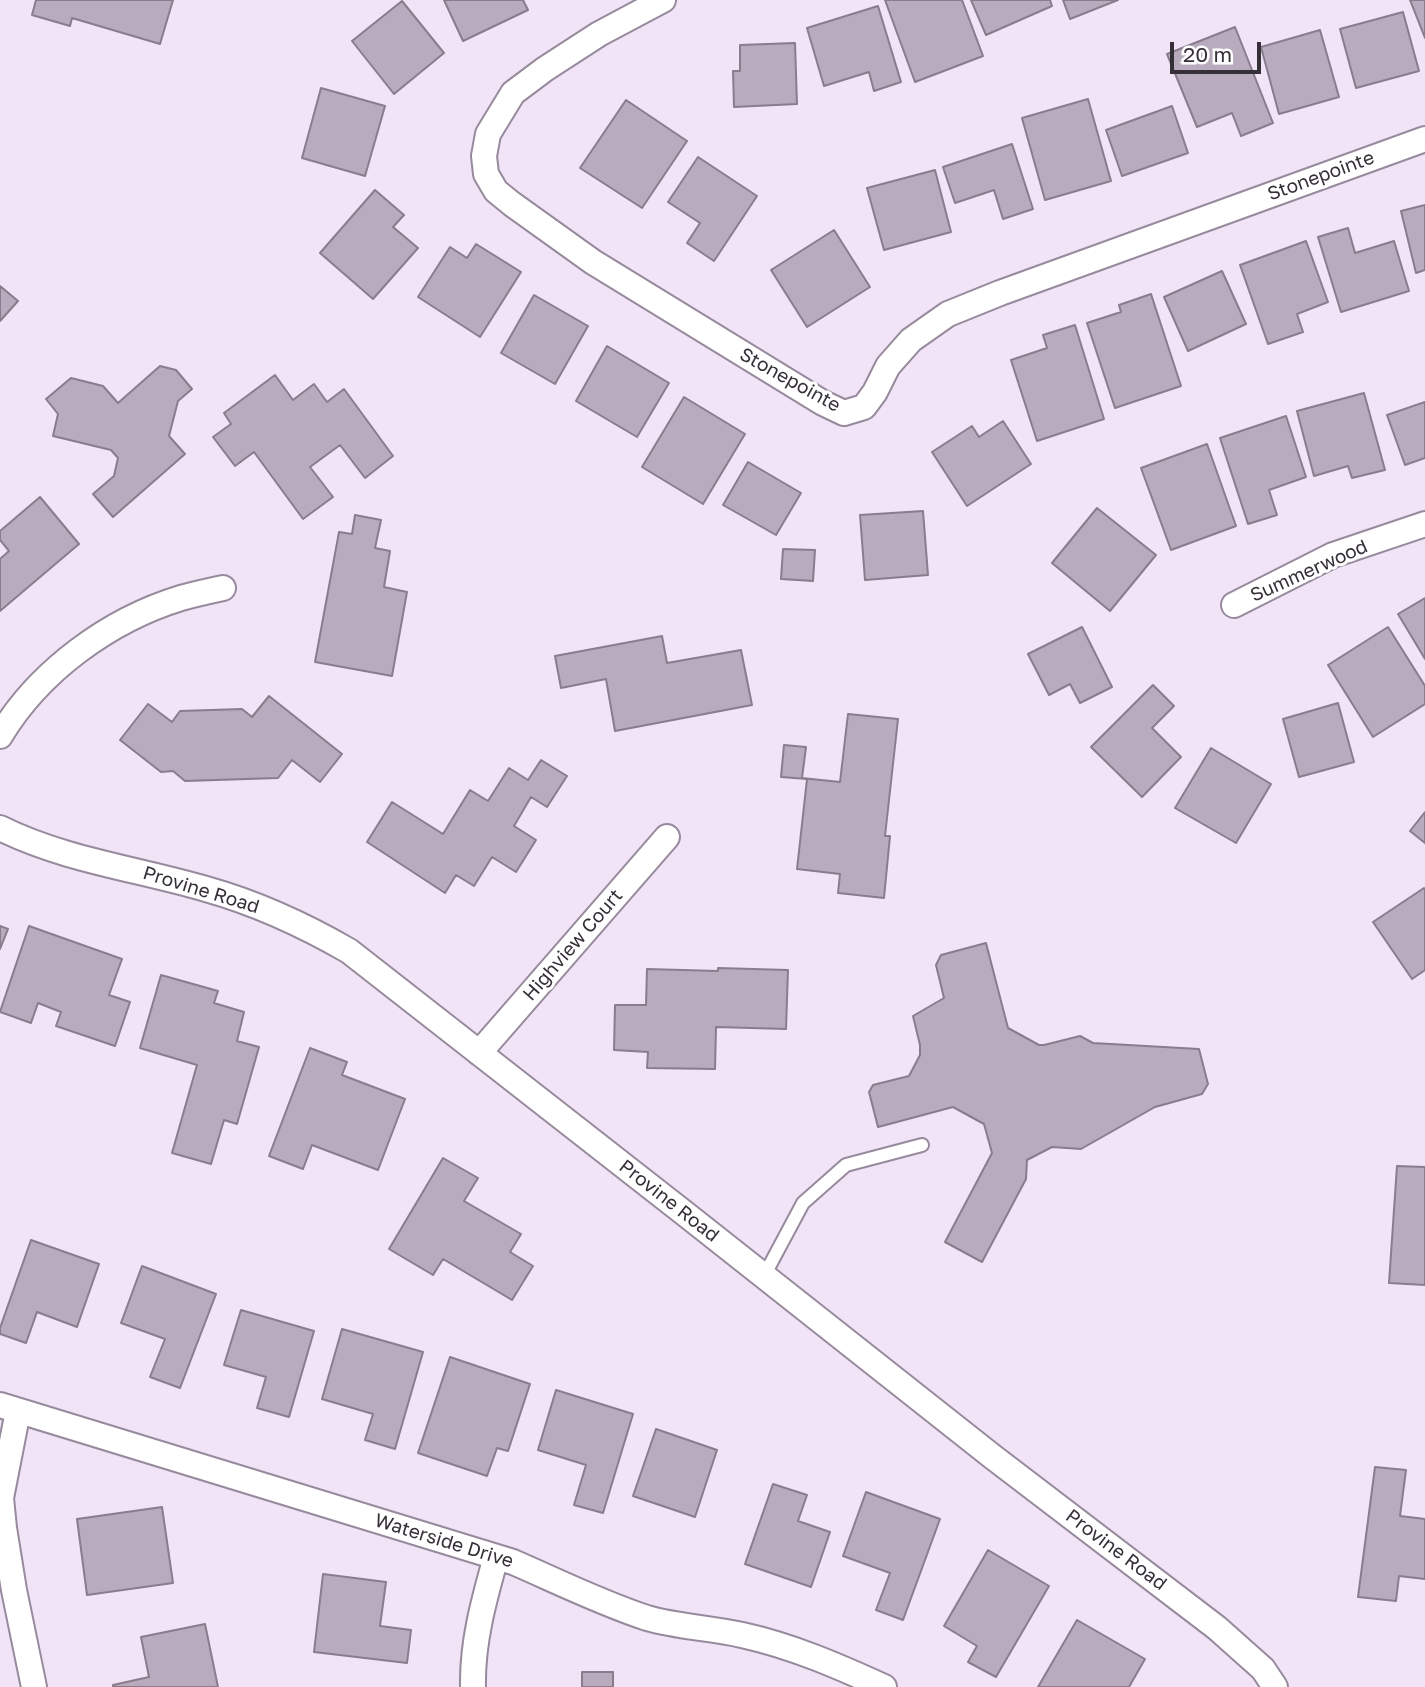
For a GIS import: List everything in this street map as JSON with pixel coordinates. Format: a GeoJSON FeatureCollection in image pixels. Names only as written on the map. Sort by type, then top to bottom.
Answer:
{"type":"FeatureCollection","features":[{"type":"Feature","properties":{"kind":"street","name":"Stonepointe"},"geometry":{"type":"LineString","coordinates":[[663,0],[599,34],[513,93],[488,134],[484,156],[486,174],[496,191],[593,262],[823,403],[844,413],[864,408],[888,366],[911,340],[948,314],[1425,139]]}},
{"type":"Feature","properties":{"kind":"street","name":"Summerwood"},"geometry":{"type":"LineString","coordinates":[[1234,605],[1334,555],[1425,524]]}},
{"type":"Feature","properties":{"kind":"street"},"geometry":{"type":"LineString","coordinates":[[0,736],[11,717],[42,681],[80,648],[132,617],[180,598],[223,588]]}},
{"type":"Feature","properties":{"kind":"street","name":"Provine Road"},"geometry":{"type":"LineString","coordinates":[[0,828],[65,852],[208,889],[262,908],[313,930],[349,951],[993,1457],[1217,1628],[1263,1669],[1275,1687]]}},
{"type":"Feature","properties":{"kind":"street","name":"Highview Court"},"geometry":{"type":"LineString","coordinates":[[479,1053],[667,837]]}},
{"type":"Feature","properties":{"kind":"street"},"geometry":{"type":"LineString","coordinates":[[9,1408],[1,1498],[14,1590],[34,1687]]}},
{"type":"Feature","properties":{"kind":"street","name":"Waterside Drive"},"geometry":{"type":"LineString","coordinates":[[9,1408],[513,1562],[587,1595],[648,1618],[740,1635],[787,1647],[834,1664],[884,1687]]}},
{"type":"Feature","properties":{"kind":"street"},"geometry":{"type":"LineString","coordinates":[[473,1687],[472,1669],[480,1613],[496,1557]]}},
{"type":"Feature","properties":{"kind":"lane"},"geometry":{"type":"LineString","coordinates":[[764,1276],[803,1203],[846,1165],[922,1145]]}},
{"type":"Feature","properties":{"kind":"building"},"geometry":{"type":"Polygon","coordinates":[[[36,0],[173,0],[160,44],[72,18],[70,26],[32,15],[36,0]]]}},
{"type":"Feature","properties":{"kind":"building"},"geometry":{"type":"Polygon","coordinates":[[[444,0],[523,0],[528,10],[463,41],[444,0]]]}},
{"type":"Feature","properties":{"kind":"building"},"geometry":{"type":"Polygon","coordinates":[[[885,0],[962,0],[983,56],[915,82],[885,0]]]}},
{"type":"Feature","properties":{"kind":"building"},"geometry":{"type":"Polygon","coordinates":[[[971,0],[1050,0],[1052,6],[986,35],[971,0]]]}},
{"type":"Feature","properties":{"kind":"building"},"geometry":{"type":"Polygon","coordinates":[[[1063,0],[1118,0],[1070,19],[1063,0]]]}},
{"type":"Feature","properties":{"kind":"building"},"geometry":{"type":"Polygon","coordinates":[[[1410,0],[1425,0],[1425,38],[1410,0]]]}},
{"type":"Feature","properties":{"kind":"building"},"geometry":{"type":"Polygon","coordinates":[[[402,1],[444,53],[394,94],[352,41],[402,1]]]}},
{"type":"Feature","properties":{"kind":"building"},"geometry":{"type":"Polygon","coordinates":[[[878,6],[901,82],[874,91],[869,72],[824,86],[807,28],[878,6]]]}},
{"type":"Feature","properties":{"kind":"building"},"geometry":{"type":"Polygon","coordinates":[[[1403,12],[1419,71],[1356,88],[1340,29],[1403,12]]]}},
{"type":"Feature","properties":{"kind":"building"},"geometry":{"type":"Polygon","coordinates":[[[1235,27],[1273,123],[1241,136],[1232,113],[1197,127],[1167,54],[1235,27]]]}},
{"type":"Feature","properties":{"kind":"building"},"geometry":{"type":"Polygon","coordinates":[[[1320,30],[1339,97],[1279,114],[1261,47],[1320,30]]]}},
{"type":"Feature","properties":{"kind":"building"},"geometry":{"type":"Polygon","coordinates":[[[795,43],[797,104],[734,107],[733,71],[740,71],[740,45],[795,43]]]}},
{"type":"Feature","properties":{"kind":"building"},"geometry":{"type":"Polygon","coordinates":[[[321,88],[385,106],[365,176],[302,158],[321,88]]]}},
{"type":"Feature","properties":{"kind":"building"},"geometry":{"type":"Polygon","coordinates":[[[1088,99],[1111,181],[1045,200],[1022,118],[1088,99]]]}},
{"type":"Feature","properties":{"kind":"building"},"geometry":{"type":"Polygon","coordinates":[[[626,100],[687,141],[642,208],[580,168],[626,100]]]}},
{"type":"Feature","properties":{"kind":"building"},"geometry":{"type":"Polygon","coordinates":[[[1172,106],[1188,153],[1122,176],[1106,130],[1172,106]]]}},
{"type":"Feature","properties":{"kind":"building"},"geometry":{"type":"Polygon","coordinates":[[[1012,144],[1033,209],[1003,219],[994,190],[955,203],[943,167],[1012,144]]]}},
{"type":"Feature","properties":{"kind":"building"},"geometry":{"type":"Polygon","coordinates":[[[698,157],[757,196],[714,261],[687,243],[700,223],[668,202],[698,157]]]}},
{"type":"Feature","properties":{"kind":"building"},"geometry":{"type":"Polygon","coordinates":[[[935,170],[951,232],[884,250],[867,188],[935,170]]]}},
{"type":"Feature","properties":{"kind":"building"},"geometry":{"type":"Polygon","coordinates":[[[375,190],[404,215],[393,227],[418,248],[373,299],[320,253],[375,190]]]}},
{"type":"Feature","properties":{"kind":"building"},"geometry":{"type":"Polygon","coordinates":[[[1425,205],[1425,270],[1416,273],[1401,211],[1425,205]]]}},
{"type":"Feature","properties":{"kind":"building"},"geometry":{"type":"Polygon","coordinates":[[[1348,228],[1355,253],[1394,241],[1409,291],[1341,312],[1318,237],[1348,228]]]}},
{"type":"Feature","properties":{"kind":"building"},"geometry":{"type":"Polygon","coordinates":[[[834,230],[870,287],[807,327],[771,270],[834,230]]]}},
{"type":"Feature","properties":{"kind":"building"},"geometry":{"type":"Polygon","coordinates":[[[1306,241],[1328,302],[1297,314],[1303,332],[1268,344],[1240,265],[1306,241]]]}},
{"type":"Feature","properties":{"kind":"building"},"geometry":{"type":"Polygon","coordinates":[[[476,244],[521,272],[480,337],[418,297],[450,247],[467,258],[476,244]]]}},
{"type":"Feature","properties":{"kind":"building"},"geometry":{"type":"Polygon","coordinates":[[[1222,271],[1246,324],[1188,351],[1164,297],[1222,271]]]}},
{"type":"Feature","properties":{"kind":"building"},"geometry":{"type":"Polygon","coordinates":[[[0,286],[18,301],[0,321],[0,286]]]}},
{"type":"Feature","properties":{"kind":"building"},"geometry":{"type":"Polygon","coordinates":[[[1151,294],[1181,386],[1115,408],[1087,323],[1121,312],[1119,305],[1151,294]]]}},
{"type":"Feature","properties":{"kind":"building"},"geometry":{"type":"Polygon","coordinates":[[[534,295],[588,326],[555,384],[501,353],[534,295]]]}},
{"type":"Feature","properties":{"kind":"building"},"geometry":{"type":"Polygon","coordinates":[[[1075,325],[1104,419],[1037,441],[1011,360],[1047,348],[1043,335],[1075,325]]]}},
{"type":"Feature","properties":{"kind":"building"},"geometry":{"type":"Polygon","coordinates":[[[607,346],[669,383],[637,437],[576,401],[607,346]]]}},
{"type":"Feature","properties":{"kind":"building"},"geometry":{"type":"Polygon","coordinates":[[[160,366],[176,370],[192,389],[178,401],[169,436],[185,454],[113,517],[93,494],[114,476],[118,458],[111,450],[53,436],[58,414],[46,399],[71,378],[103,386],[118,403],[160,366]]]}},
{"type":"Feature","properties":{"kind":"building"},"geometry":{"type":"Polygon","coordinates":[[[275,375],[293,400],[314,384],[327,402],[344,389],[393,456],[365,478],[340,445],[310,467],[333,497],[303,519],[254,452],[235,466],[213,437],[231,424],[224,413],[275,375]]]}},
{"type":"Feature","properties":{"kind":"building"},"geometry":{"type":"Polygon","coordinates":[[[1364,393],[1385,470],[1352,478],[1348,466],[1314,476],[1297,411],[1364,393]]]}},
{"type":"Feature","properties":{"kind":"building"},"geometry":{"type":"Polygon","coordinates":[[[684,397],[745,434],[703,504],[642,467],[684,397]]]}},
{"type":"Feature","properties":{"kind":"building"},"geometry":{"type":"Polygon","coordinates":[[[1425,402],[1425,458],[1405,465],[1387,415],[1425,402]]]}},
{"type":"Feature","properties":{"kind":"building"},"geometry":{"type":"Polygon","coordinates":[[[1286,416],[1306,477],[1269,490],[1277,515],[1248,524],[1220,438],[1286,416]]]}},
{"type":"Feature","properties":{"kind":"building"},"geometry":{"type":"Polygon","coordinates":[[[1003,421],[1031,464],[967,506],[932,452],[972,426],[979,437],[1003,421]]]}},
{"type":"Feature","properties":{"kind":"building"},"geometry":{"type":"Polygon","coordinates":[[[1207,444],[1236,526],[1171,550],[1141,468],[1207,444]]]}},
{"type":"Feature","properties":{"kind":"building"},"geometry":{"type":"Polygon","coordinates":[[[748,462],[801,493],[776,535],[723,505],[748,462]]]}},
{"type":"Feature","properties":{"kind":"building"},"geometry":{"type":"Polygon","coordinates":[[[40,497],[79,544],[0,611],[0,559],[9,551],[0,540],[0,531],[40,497]]]}},
{"type":"Feature","properties":{"kind":"building"},"geometry":{"type":"Polygon","coordinates":[[[1097,508],[1156,555],[1110,611],[1052,563],[1097,508]]]}},
{"type":"Feature","properties":{"kind":"building"},"geometry":{"type":"Polygon","coordinates":[[[923,511],[928,575],[865,580],[860,515],[923,511]]]}},
{"type":"Feature","properties":{"kind":"building"},"geometry":{"type":"Polygon","coordinates":[[[355,515],[381,520],[375,548],[390,551],[384,587],[407,592],[392,676],[315,662],[339,532],[352,534],[355,515]]]}},
{"type":"Feature","properties":{"kind":"building"},"geometry":{"type":"Polygon","coordinates":[[[783,549],[815,550],[813,581],[781,579],[783,549]]]}},
{"type":"Feature","properties":{"kind":"building"},"geometry":{"type":"Polygon","coordinates":[[[1425,598],[1425,659],[1398,614],[1425,598]]]}},
{"type":"Feature","properties":{"kind":"building"},"geometry":{"type":"Polygon","coordinates":[[[1082,627],[1112,687],[1080,703],[1070,684],[1049,695],[1028,654],[1082,627]]]}},
{"type":"Feature","properties":{"kind":"building"},"geometry":{"type":"Polygon","coordinates":[[[1388,627],[1425,686],[1425,704],[1373,737],[1328,665],[1388,627]]]}},
{"type":"Feature","properties":{"kind":"building"},"geometry":{"type":"Polygon","coordinates":[[[662,636],[667,663],[741,650],[752,705],[615,731],[606,679],[561,688],[555,656],[662,636]]]}},
{"type":"Feature","properties":{"kind":"building"},"geometry":{"type":"Polygon","coordinates":[[[1153,685],[1174,706],[1152,728],[1181,757],[1142,797],[1091,747],[1153,685]]]}},
{"type":"Feature","properties":{"kind":"building"},"geometry":{"type":"Polygon","coordinates":[[[269,696],[342,754],[320,782],[292,760],[278,778],[185,781],[173,771],[161,772],[120,740],[148,704],[172,722],[180,711],[242,709],[252,717],[269,696]]]}},
{"type":"Feature","properties":{"kind":"building"},"geometry":{"type":"Polygon","coordinates":[[[1338,703],[1354,762],[1299,777],[1283,719],[1338,703]]]}},
{"type":"Feature","properties":{"kind":"building"},"geometry":{"type":"Polygon","coordinates":[[[848,714],[898,719],[885,836],[890,836],[884,898],[838,893],[840,874],[797,869],[807,779],[781,777],[784,745],[806,747],[802,778],[840,782],[848,714]]]}},
{"type":"Feature","properties":{"kind":"building"},"geometry":{"type":"Polygon","coordinates":[[[1211,748],[1271,784],[1236,843],[1175,808],[1211,748]]]}},
{"type":"Feature","properties":{"kind":"building"},"geometry":{"type":"Polygon","coordinates":[[[541,760],[567,776],[547,807],[531,797],[514,826],[536,840],[516,872],[492,857],[474,886],[456,875],[445,893],[367,842],[392,802],[443,834],[470,790],[488,801],[509,768],[528,780],[541,760]]]}},
{"type":"Feature","properties":{"kind":"building"},"geometry":{"type":"Polygon","coordinates":[[[1425,812],[1425,843],[1410,831],[1425,812]]]}},
{"type":"Feature","properties":{"kind":"building"},"geometry":{"type":"Polygon","coordinates":[[[1424,888],[1425,970],[1412,979],[1373,922],[1424,888]]]}},
{"type":"Feature","properties":{"kind":"building"},"geometry":{"type":"Polygon","coordinates":[[[0,926],[8,929],[0,949],[0,926]]]}},
{"type":"Feature","properties":{"kind":"building"},"geometry":{"type":"Polygon","coordinates":[[[29,926],[122,959],[109,995],[130,1002],[115,1046],[56,1026],[61,1012],[38,1003],[31,1023],[0,1012],[29,926]]]}},
{"type":"Feature","properties":{"kind":"building"},"geometry":{"type":"Polygon","coordinates":[[[986,943],[1008,1028],[1039,1045],[1080,1036],[1093,1043],[1199,1049],[1208,1084],[1202,1094],[1155,1107],[1081,1149],[1052,1147],[1027,1160],[1026,1179],[982,1262],[945,1242],[992,1153],[984,1124],[953,1107],[878,1127],[869,1092],[873,1085],[909,1076],[920,1055],[913,1016],[944,998],[936,965],[941,955],[986,943]]]}},
{"type":"Feature","properties":{"kind":"building"},"geometry":{"type":"Polygon","coordinates":[[[718,968],[788,970],[786,1029],[716,1027],[715,1069],[647,1068],[648,1052],[614,1050],[615,1005],[646,1005],[647,969],[718,971],[718,968]]]}},
{"type":"Feature","properties":{"kind":"building"},"geometry":{"type":"Polygon","coordinates":[[[161,975],[218,991],[214,1003],[244,1012],[237,1041],[259,1047],[237,1124],[224,1120],[211,1164],[172,1153],[197,1065],[140,1048],[161,975]]]}},
{"type":"Feature","properties":{"kind":"building"},"geometry":{"type":"Polygon","coordinates":[[[310,1048],[347,1062],[342,1075],[405,1099],[378,1170],[312,1145],[303,1169],[269,1156],[310,1048]]]}},
{"type":"Feature","properties":{"kind":"building"},"geometry":{"type":"Polygon","coordinates":[[[443,1158],[478,1178],[464,1201],[521,1234],[510,1252],[533,1266],[512,1300],[443,1259],[433,1275],[389,1249],[443,1158]]]}},
{"type":"Feature","properties":{"kind":"building"},"geometry":{"type":"Polygon","coordinates":[[[1397,1166],[1425,1167],[1425,1285],[1389,1283],[1397,1166]]]}},
{"type":"Feature","properties":{"kind":"building"},"geometry":{"type":"Polygon","coordinates":[[[31,1240],[99,1264],[77,1327],[37,1312],[26,1343],[0,1334],[0,1328],[31,1240]]]}},
{"type":"Feature","properties":{"kind":"building"},"geometry":{"type":"Polygon","coordinates":[[[142,1266],[216,1294],[180,1388],[150,1377],[165,1339],[121,1323],[142,1266]]]}},
{"type":"Feature","properties":{"kind":"building"},"geometry":{"type":"Polygon","coordinates":[[[241,1310],[314,1331],[289,1417],[257,1408],[266,1377],[224,1365],[241,1310]]]}},
{"type":"Feature","properties":{"kind":"building"},"geometry":{"type":"Polygon","coordinates":[[[342,1329],[423,1352],[395,1449],[365,1440],[373,1414],[322,1399],[342,1329]]]}},
{"type":"Feature","properties":{"kind":"building"},"geometry":{"type":"Polygon","coordinates":[[[450,1357],[530,1384],[508,1451],[497,1448],[487,1476],[418,1453],[450,1357]]]}},
{"type":"Feature","properties":{"kind":"building"},"geometry":{"type":"Polygon","coordinates":[[[556,1390],[633,1414],[603,1513],[574,1505],[586,1465],[538,1450],[556,1390]]]}},
{"type":"Feature","properties":{"kind":"building"},"geometry":{"type":"Polygon","coordinates":[[[656,1429],[717,1450],[695,1517],[633,1496],[656,1429]]]}},
{"type":"Feature","properties":{"kind":"building"},"geometry":{"type":"Polygon","coordinates":[[[1375,1467],[1406,1470],[1400,1516],[1425,1519],[1425,1579],[1399,1576],[1396,1601],[1358,1597],[1375,1467]]]}},
{"type":"Feature","properties":{"kind":"building"},"geometry":{"type":"Polygon","coordinates":[[[773,1484],[807,1495],[798,1521],[830,1532],[811,1587],[745,1564],[773,1484]]]}},
{"type":"Feature","properties":{"kind":"building"},"geometry":{"type":"Polygon","coordinates":[[[866,1492],[940,1519],[903,1620],[876,1610],[890,1573],[843,1556],[866,1492]]]}},
{"type":"Feature","properties":{"kind":"building"},"geometry":{"type":"Polygon","coordinates":[[[162,1507],[173,1583],[87,1595],[77,1519],[162,1507]]]}},
{"type":"Feature","properties":{"kind":"building"},"geometry":{"type":"Polygon","coordinates":[[[988,1550],[1049,1586],[996,1677],[968,1662],[977,1646],[944,1626],[988,1550]]]}},
{"type":"Feature","properties":{"kind":"building"},"geometry":{"type":"Polygon","coordinates":[[[323,1574],[386,1582],[380,1626],[411,1630],[407,1663],[314,1652],[323,1574]]]}},
{"type":"Feature","properties":{"kind":"building"},"geometry":{"type":"Polygon","coordinates":[[[1077,1620],[1145,1659],[1129,1687],[1038,1687],[1077,1620]]]}},
{"type":"Feature","properties":{"kind":"building"},"geometry":{"type":"Polygon","coordinates":[[[205,1624],[218,1687],[113,1687],[149,1677],[141,1637],[205,1624]]]}},
{"type":"Feature","properties":{"kind":"building"},"geometry":{"type":"Polygon","coordinates":[[[582,1672],[613,1672],[613,1687],[582,1687],[582,1672]]]}}]}
